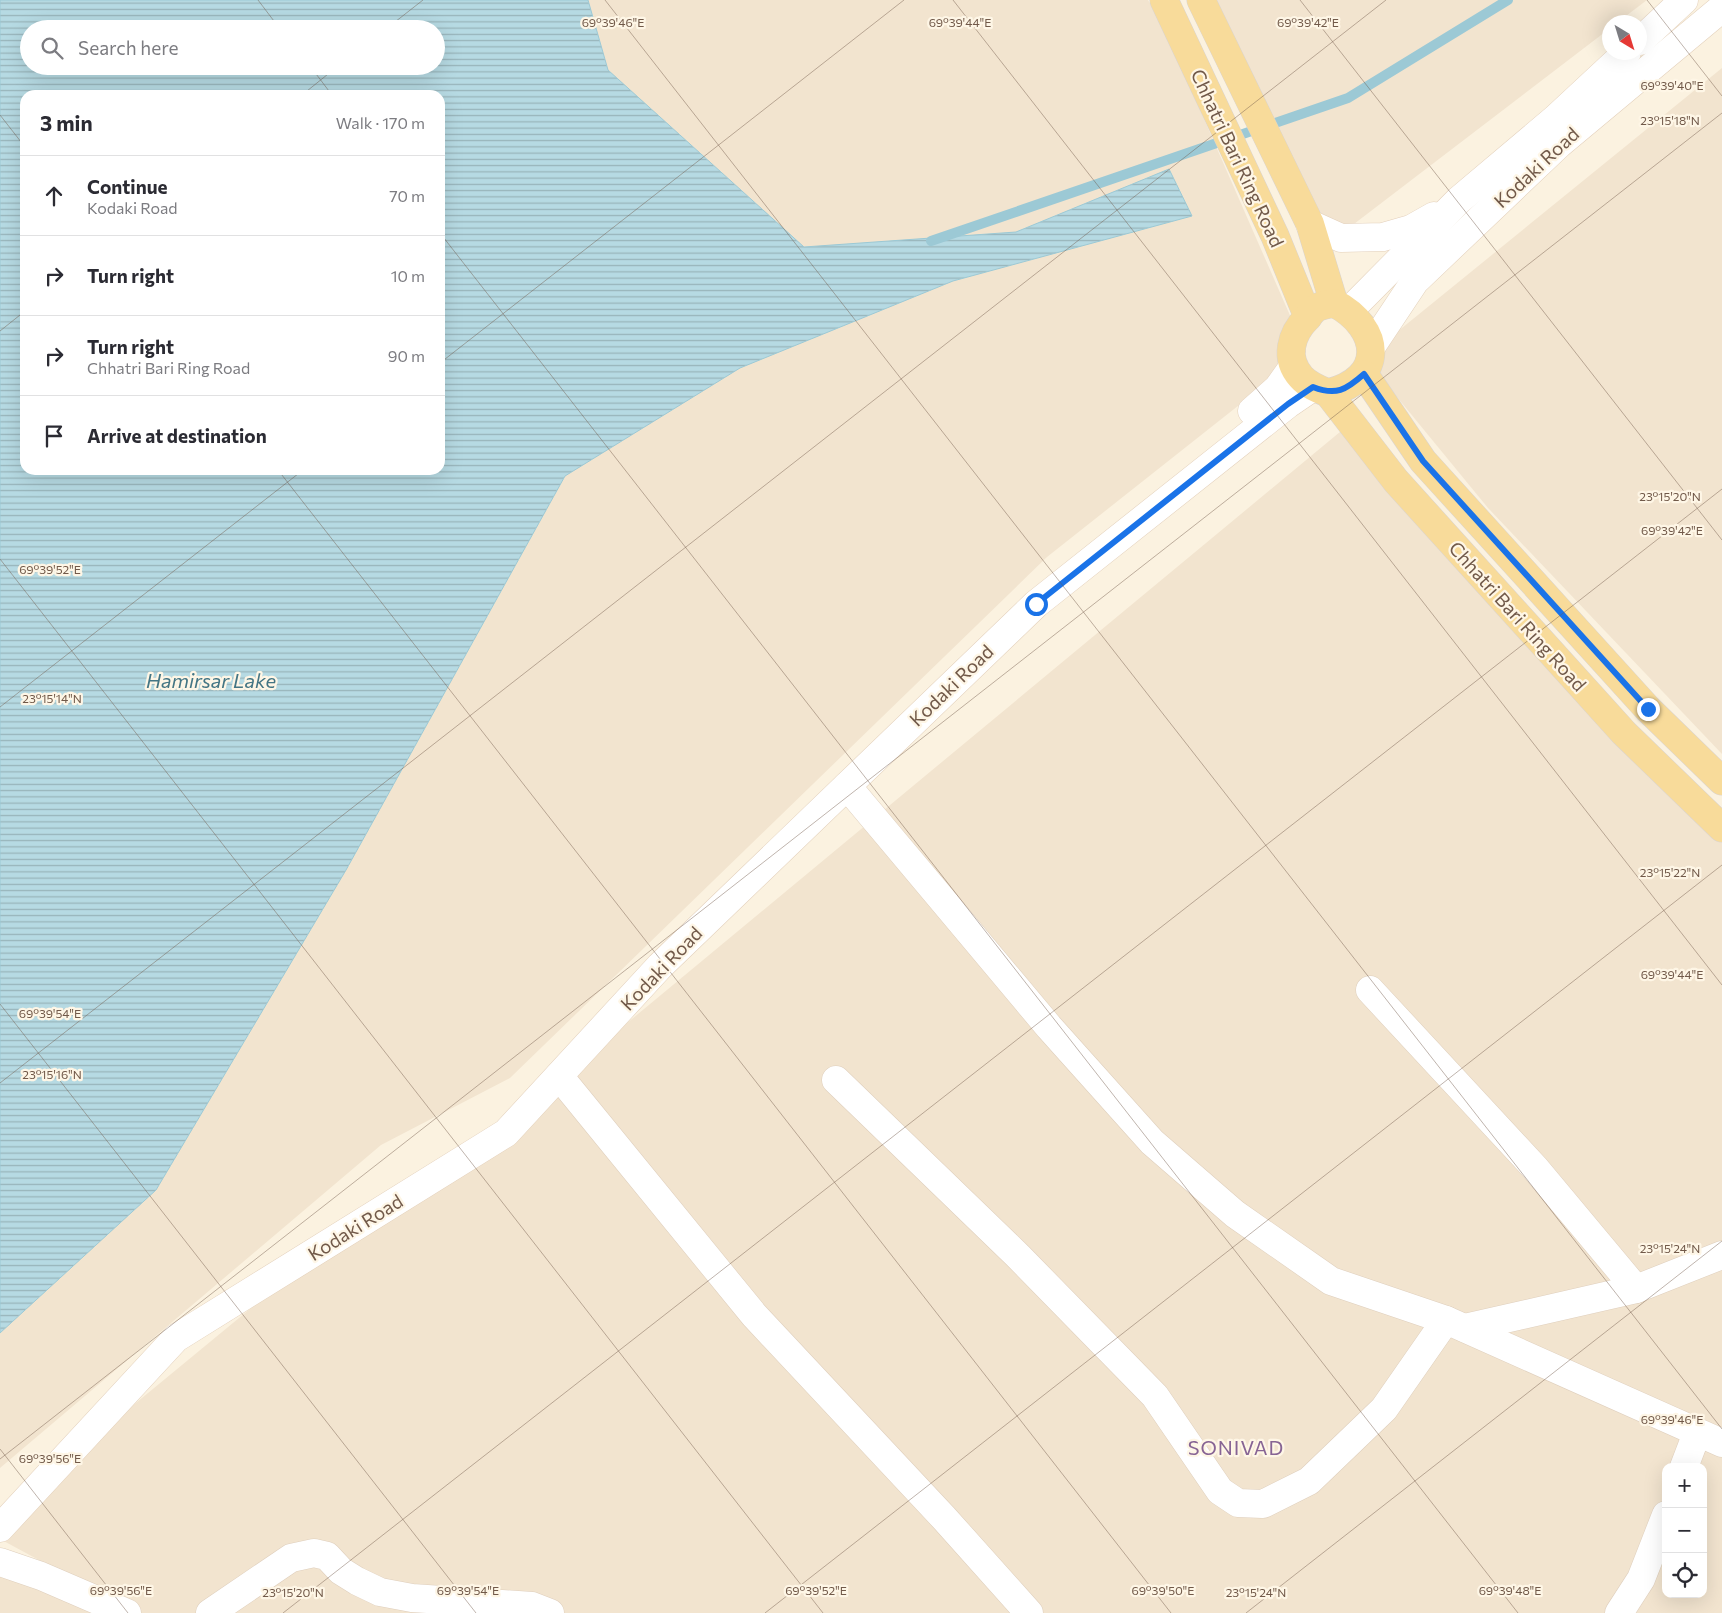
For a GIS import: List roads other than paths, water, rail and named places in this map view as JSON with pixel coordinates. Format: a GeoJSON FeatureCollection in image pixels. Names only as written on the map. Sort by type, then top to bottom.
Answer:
{"type":"FeatureCollection","features":[{"type":"Feature","properties":{"kind":"main road","name":"Chhatri Bari Ring Road"},"geometry":{"type":"LineString","coordinates":[[1164,0],[1275,236],[1308,317]]}},
{"type":"Feature","properties":{"kind":"main road","name":"Chhatri Bari Ring Road"},"geometry":{"type":"LineString","coordinates":[[1202,0],[1310,224],[1342,307]]}},
{"type":"Feature","properties":{"kind":"main road"},"geometry":{"type":"LineString","coordinates":[[1342,307],[1368,332],[1371,347],[1370,361],[1364,374],[1353,384],[1320,390],[1301,378],[1293,366],[1290,353],[1292,339],[1298,327],[1308,317],[1317,308],[1342,307]]}},
{"type":"Feature","properties":{"kind":"main road","name":"Chhatri Bari Ring Road"},"geometry":{"type":"LineString","coordinates":[[1364,374],[1423,461],[1648,709],[1722,781]]}},
{"type":"Feature","properties":{"kind":"main road","name":"Chhatri Bari Ring Road"},"geometry":{"type":"LineString","coordinates":[[1320,390],[1396,481],[1624,733],[1722,828]]}},
{"type":"Feature","properties":{"kind":"street"},"geometry":{"type":"LineString","coordinates":[[1647,34],[1684,0]]}},
{"type":"Feature","properties":{"kind":"street","name":"Kodaki Road"},"geometry":{"type":"LineString","coordinates":[[1371,347],[1415,280],[1559,144],[1722,8]]}},
{"type":"Feature","properties":{"kind":"street","name":"Kodaki Road"},"geometry":{"type":"LineString","coordinates":[[1342,307],[1460,200],[1555,119],[1618,60]]}},
{"type":"Feature","properties":{"kind":"street","name":"Kodaki Road"},"geometry":{"type":"LineString","coordinates":[[1310,224],[1341,238],[1383,237],[1411,229],[1460,200]]}},
{"type":"Feature","properties":{"kind":"street"},"geometry":{"type":"LineString","coordinates":[[1036,604],[1278,388],[1293,366]]}},
{"type":"Feature","properties":{"kind":"street","name":"Kodaki Road"},"geometry":{"type":"LineString","coordinates":[[0,1528],[176,1338],[506,1133],[660,966],[1036,604],[1288,404],[1320,390]]}},
{"type":"Feature","properties":{"kind":"street"},"geometry":{"type":"LineString","coordinates":[[847,786],[1048,1027],[1152,1142],[1235,1214],[1331,1281],[1455,1324],[1722,1443]]}},
{"type":"Feature","properties":{"kind":"street"},"geometry":{"type":"LineString","coordinates":[[1370,990],[1535,1168],[1636,1289]]}},
{"type":"Feature","properties":{"kind":"street"},"geometry":{"type":"LineString","coordinates":[[559,1076],[754,1315],[944,1518],[1028,1613]]}},
{"type":"Feature","properties":{"kind":"street"},"geometry":{"type":"LineString","coordinates":[[836,1080],[1018,1256],[1155,1396],[1171,1416],[1220,1491],[1238,1503],[1263,1504],[1309,1481],[1384,1409],[1455,1324],[1636,1289],[1722,1255]]}},
{"type":"Feature","properties":{"kind":"street"},"geometry":{"type":"LineString","coordinates":[[1686,1463],[1697,1433]]}},
{"type":"Feature","properties":{"kind":"street"},"geometry":{"type":"LineString","coordinates":[[1619,1613],[1641,1579],[1662,1525]]}},
{"type":"Feature","properties":{"kind":"street"},"geometry":{"type":"LineString","coordinates":[[210,1613],[291,1558],[314,1553],[327,1556],[342,1571],[380,1592],[412,1598],[532,1606],[550,1613]]}},
{"type":"Feature","properties":{"kind":"street"},"geometry":{"type":"LineString","coordinates":[[0,1562],[41,1576],[127,1613]]}},
{"type":"Feature","properties":{"kind":"water","name":"Hamirsar Lake"},"geometry":{"type":"Polygon","coordinates":[[[0,0],[588,0],[608,70],[804,247],[1016,232],[1169,169],[1192,216],[953,281],[740,368],[565,476],[346,870],[156,1190],[0,1333],[0,0]]]}},
{"type":"Feature","properties":{"kind":"waterway"},"geometry":{"type":"LineString","coordinates":[[931,241],[1348,98],[1508,0]]}},
{"type":"Feature","properties":{"kind":"district","name":"SONIVAD"},"geometry":{"type":"Point","coordinates":[1236,1447]}}]}
